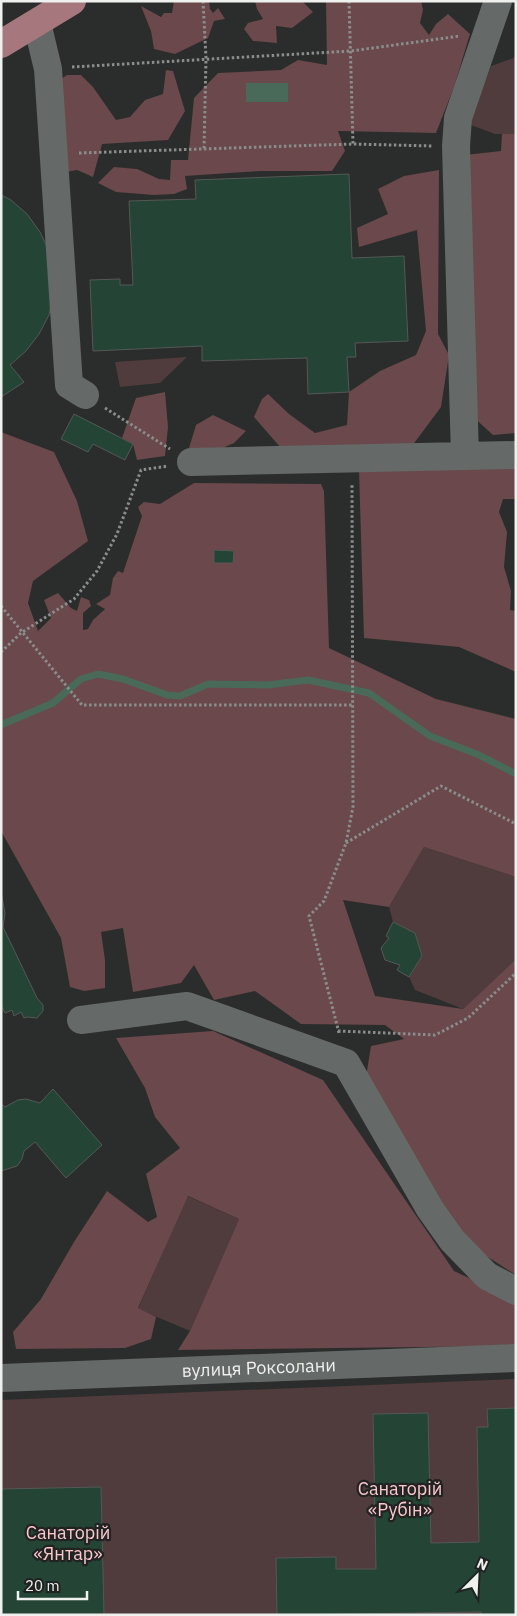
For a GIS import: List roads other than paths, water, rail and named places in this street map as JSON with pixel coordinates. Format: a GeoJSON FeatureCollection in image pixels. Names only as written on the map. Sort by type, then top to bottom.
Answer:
{"type":"FeatureCollection","features":[{"type":"Feature","properties":{"kind":"main road"},"geometry":{"type":"LineString","coordinates":[[1,44],[72,1]]}},
{"type":"Feature","properties":{"kind":"street"},"geometry":{"type":"LineString","coordinates":[[465,456],[456,146],[458,118],[498,1]]}},
{"type":"Feature","properties":{"kind":"street"},"geometry":{"type":"LineString","coordinates":[[37,23],[48,69],[69,385],[85,395]]}},
{"type":"Feature","properties":{"kind":"street"},"geometry":{"type":"LineString","coordinates":[[191,462],[516,455]]}},
{"type":"Feature","properties":{"kind":"street"},"geometry":{"type":"LineString","coordinates":[[81,1020],[187,1006],[346,1063],[430,1209],[452,1240],[487,1276],[516,1292]]}},
{"type":"Feature","properties":{"kind":"street","name":"вулиця Роксолани"},"geometry":{"type":"LineString","coordinates":[[1,1378],[516,1358]]}},
{"type":"Feature","properties":{"kind":"waterway"},"geometry":{"type":"LineString","coordinates":[[1,725],[53,703],[81,679],[98,674],[123,679],[167,695],[180,696],[208,684],[268,685],[308,680],[369,693],[430,736],[479,755],[516,774]]}},
{"type":"Feature","properties":{"kind":"park label","name":"Санаторій «Рубін»"},"geometry":{"type":"Point","coordinates":[400,1499]}},
{"type":"Feature","properties":{"kind":"park label","name":"Санаторій «Янтар»"},"geometry":{"type":"Point","coordinates":[68,1544]}}]}
